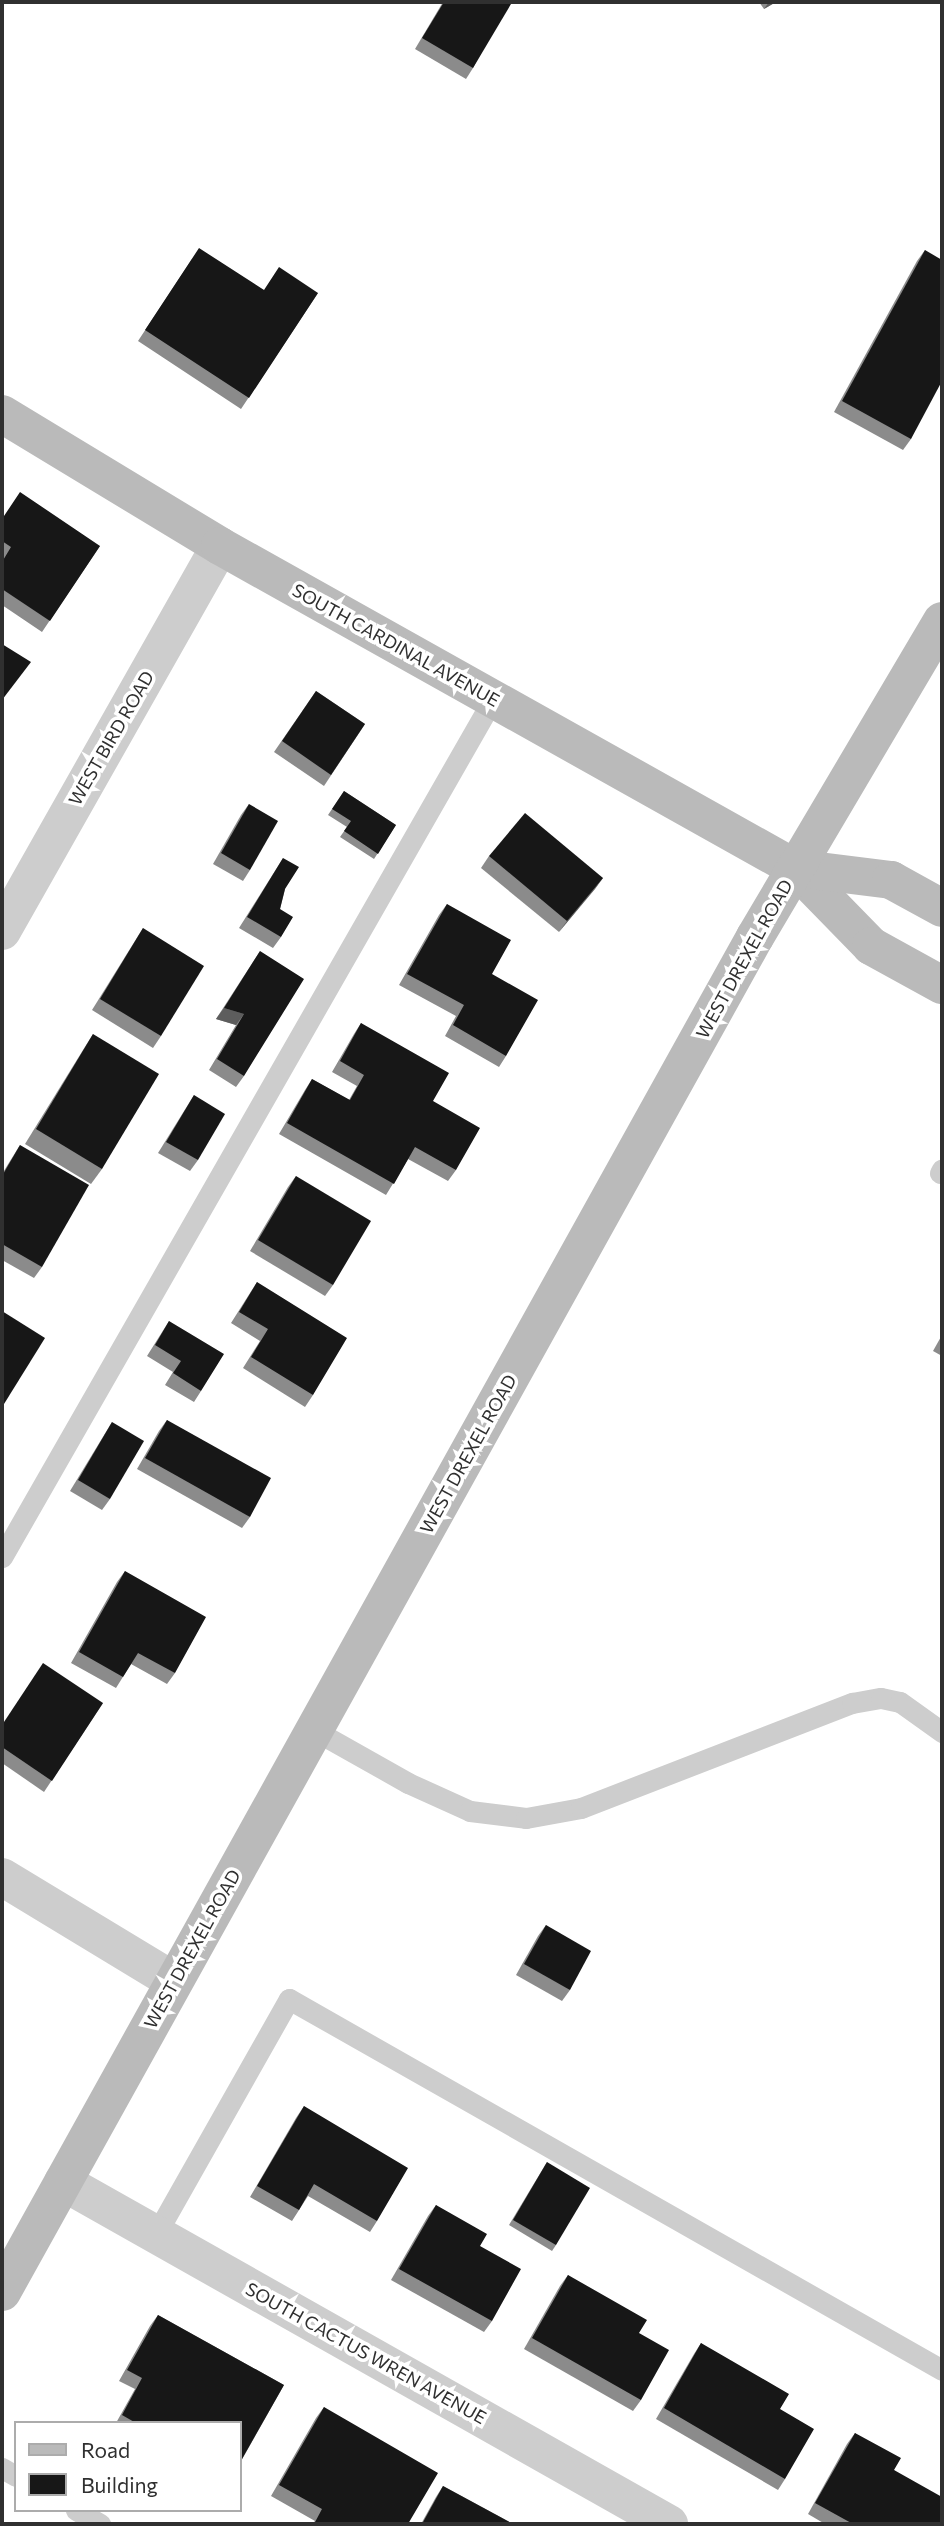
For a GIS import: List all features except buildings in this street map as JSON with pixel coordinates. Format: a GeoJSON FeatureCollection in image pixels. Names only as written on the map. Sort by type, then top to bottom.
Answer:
{"type":"FeatureCollection","features":[{"type":"Feature","properties":{"kind":"street","name":"SOUTH CARDINAL AVENUE"},"geometry":{"type":"LineString","coordinates":[[2,414],[220,546],[795,868],[871,946],[942,985]]}},
{"type":"Feature","properties":{"kind":"street","name":"WEST BIRD ROAD"},"geometry":{"type":"LineString","coordinates":[[2,931],[220,546]]}},
{"type":"Feature","properties":{"kind":"street","name":"WEST DREXEL ROAD"},"geometry":{"type":"LineString","coordinates":[[2,2292],[795,868],[942,621]]}},
{"type":"Feature","properties":{"kind":"street","name":"SOUTH CARDINAL AVENUE"},"geometry":{"type":"LineString","coordinates":[[795,868],[891,880],[942,908]]}},
{"type":"Feature","properties":{"kind":"street"},"geometry":{"type":"LineString","coordinates":[[2,1877],[174,1981]]}},
{"type":"Feature","properties":{"kind":"street","name":"SOUTH CACTUS WREN AVENUE"},"geometry":{"type":"LineString","coordinates":[[63,2182],[669,2524]]}},
{"type":"Feature","properties":{"kind":"lane"},"geometry":{"type":"LineString","coordinates":[[2,1557],[493,699]]}},
{"type":"Feature","properties":{"kind":"lane"},"geometry":{"type":"LineString","coordinates":[[314,1730],[408,1783],[470,1811],[526,1818],[581,1808],[852,1703],[881,1698],[900,1702],[942,1732]]}},
{"type":"Feature","properties":{"kind":"lane"},"geometry":{"type":"LineString","coordinates":[[156,2234],[289,1998],[942,2370]]}},
{"type":"Feature","properties":{"kind":"lane"},"geometry":{"type":"LineString","coordinates":[[79,2512],[100,2524]]}}]}
